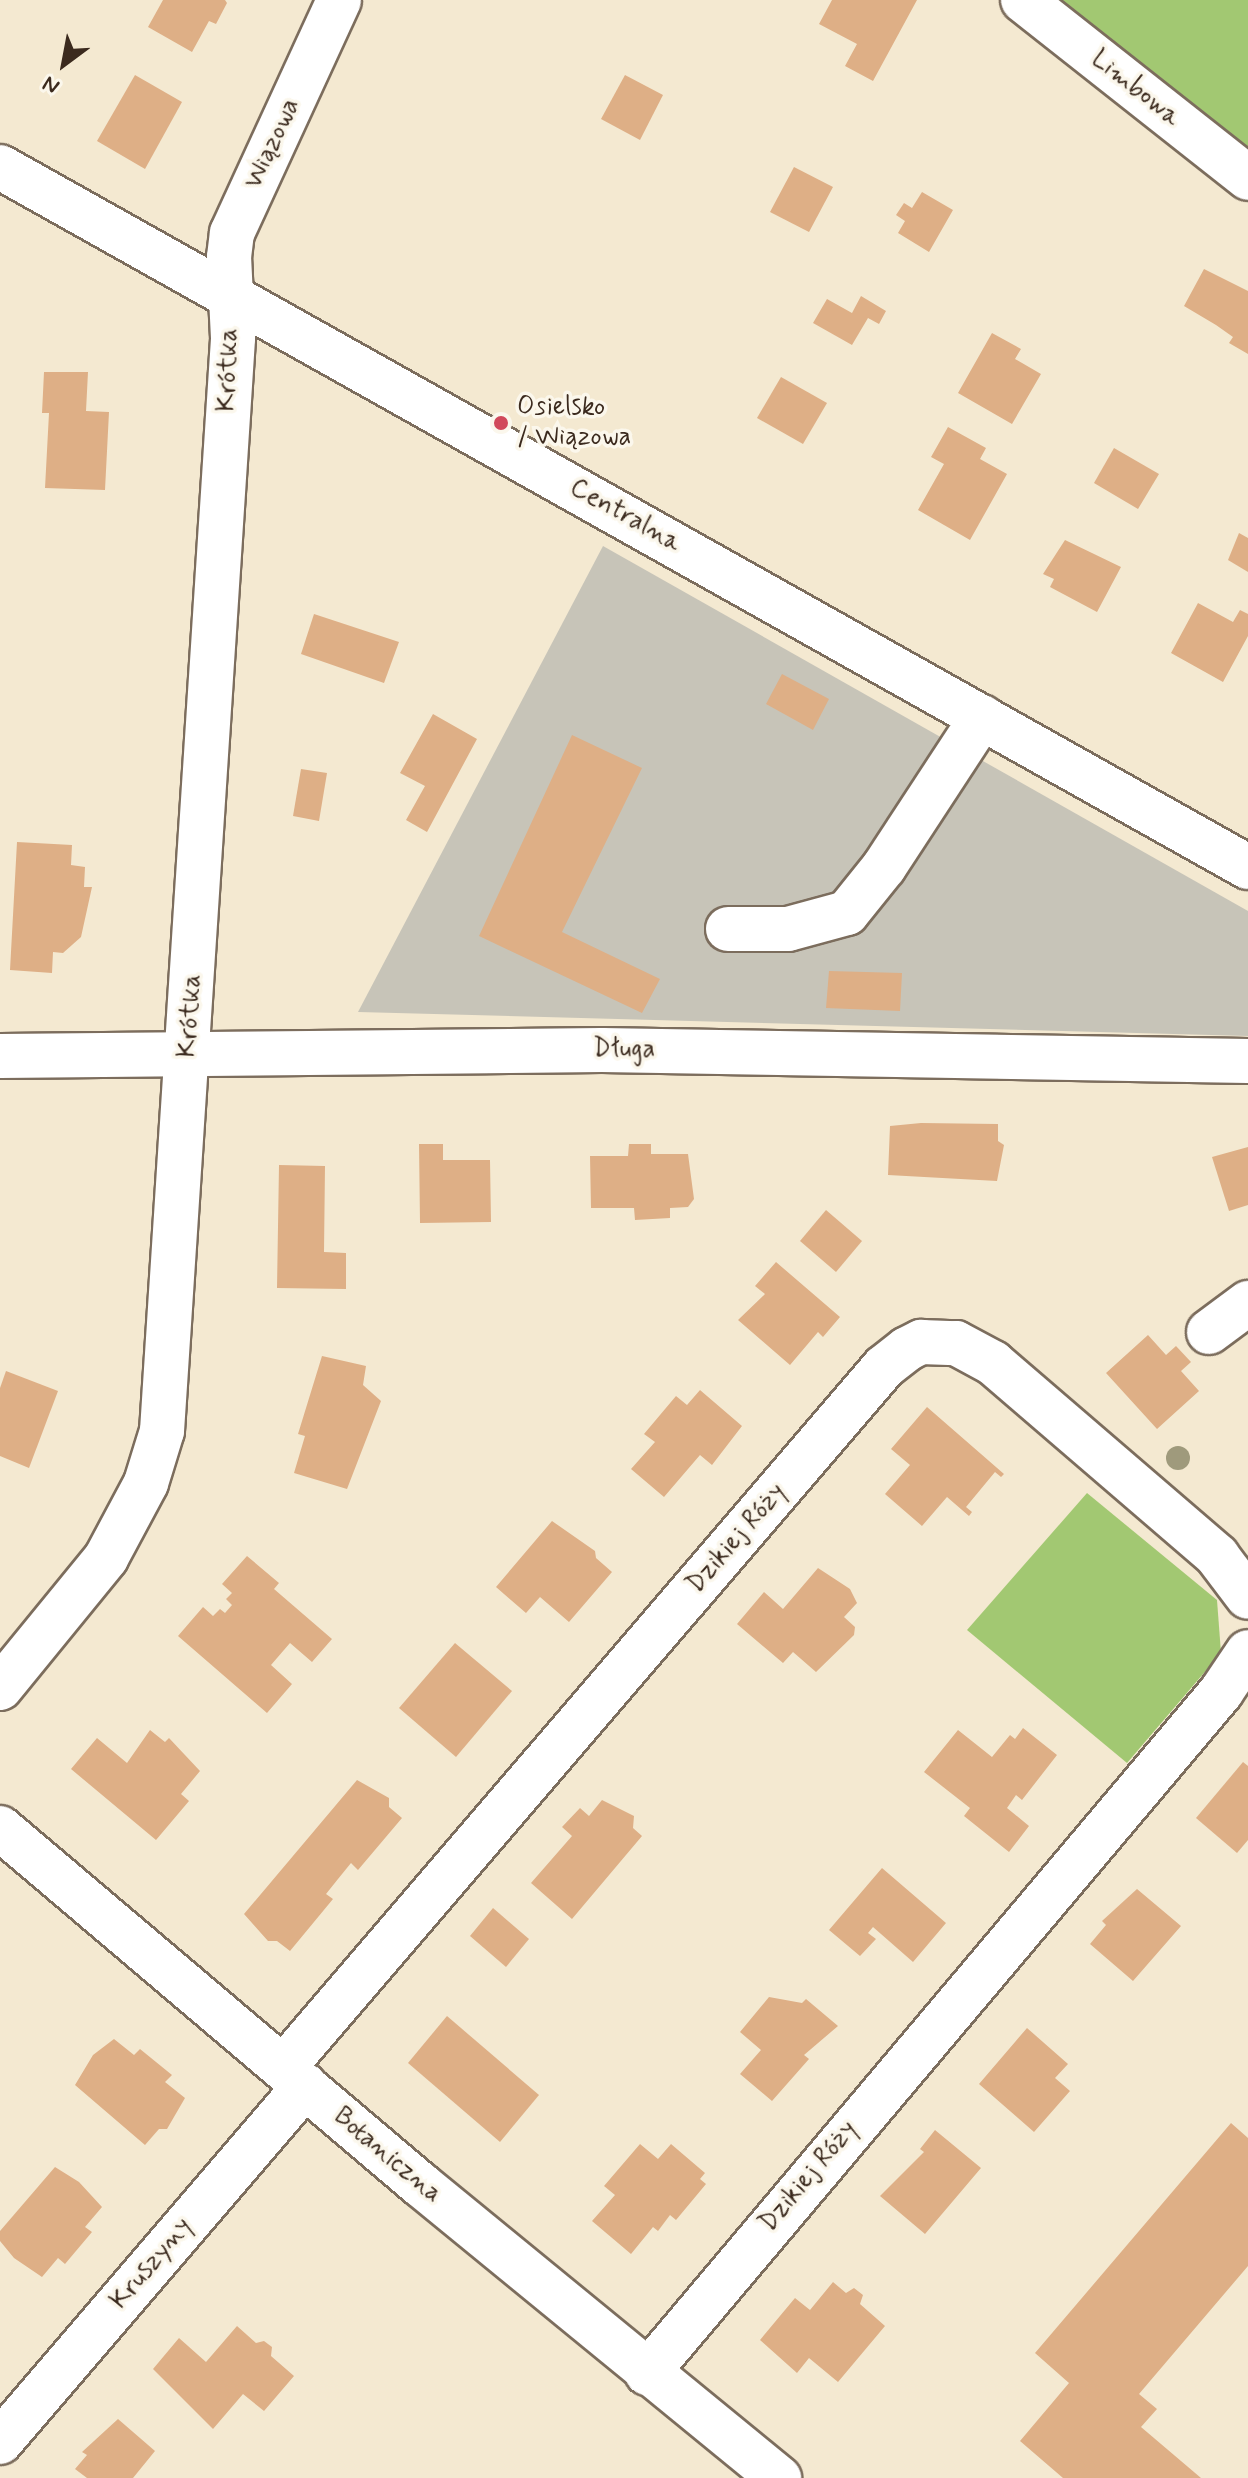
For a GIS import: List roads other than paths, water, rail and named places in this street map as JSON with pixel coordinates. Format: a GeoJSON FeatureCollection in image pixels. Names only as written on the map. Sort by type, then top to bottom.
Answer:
{"type":"FeatureCollection","features":[{"type":"Feature","properties":{"kind":"street","name":"Wiązowa"},"geometry":{"type":"LineString","coordinates":[[230,294],[232,233],[339,0]]}},
{"type":"Feature","properties":{"kind":"street","name":"Limbowa"},"geometry":{"type":"LineString","coordinates":[[1023,0],[1248,178]]}},
{"type":"Feature","properties":{"kind":"street","name":"Centralna"},"geometry":{"type":"LineString","coordinates":[[0,167],[1248,867]]}},
{"type":"Feature","properties":{"kind":"street","name":"Krótka"},"geometry":{"type":"LineString","coordinates":[[0,1688],[106,1558],[135,1508],[155,1458],[168,1402],[233,338],[230,294]]}},
{"type":"Feature","properties":{"kind":"street"},"geometry":{"type":"LineString","coordinates":[[728,929],[788,929],[847,913],[884,867],[982,717]]}},
{"type":"Feature","properties":{"kind":"street","name":"Długa"},"geometry":{"type":"LineString","coordinates":[[0,1056],[188,1051],[602,1050],[1248,1061]]}},
{"type":"Feature","properties":{"kind":"street"},"geometry":{"type":"LineString","coordinates":[[1209,1332],[1248,1303]]}},
{"type":"Feature","properties":{"kind":"street","name":"Dzikiej Róży"},"geometry":{"type":"LineString","coordinates":[[294,2077],[884,1367],[907,1349],[921,1342],[956,1343],[993,1363],[1217,1556],[1248,1597]]}},
{"type":"Feature","properties":{"kind":"street","name":"Dzikiej Róży"},"geometry":{"type":"LineString","coordinates":[[647,2373],[1221,1692],[1248,1652]]}},
{"type":"Feature","properties":{"kind":"street","name":"Botaniczna"},"geometry":{"type":"LineString","coordinates":[[0,1828],[647,2373],[779,2478]]}},
{"type":"Feature","properties":{"kind":"street","name":"Kruszyny"},"geometry":{"type":"LineString","coordinates":[[0,2442],[294,2077]]}},
{"type":"Feature","properties":{"kind":"place","name":"Osielsko / Wiązowa"},"geometry":{"type":"Point","coordinates":[501,423]}}]}
